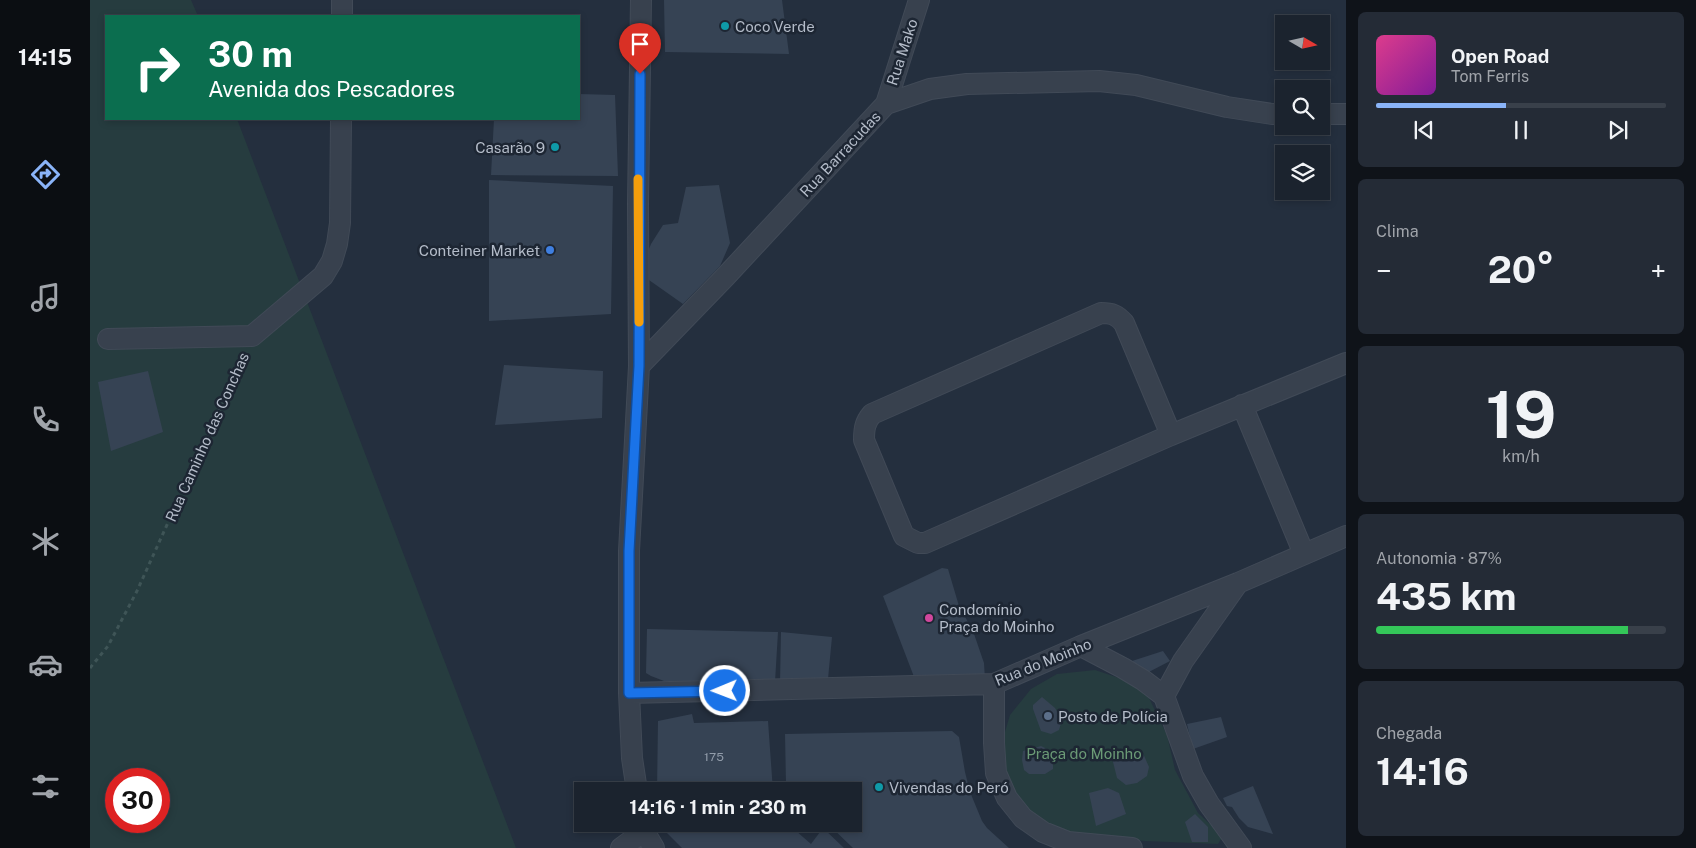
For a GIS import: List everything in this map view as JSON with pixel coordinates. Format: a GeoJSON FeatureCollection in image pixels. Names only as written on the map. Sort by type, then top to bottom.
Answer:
{"type":"FeatureCollection","features":[{"type":"Feature","properties":{"kind":"street"},"geometry":{"type":"LineString","coordinates":[[342,0],[342,15]]}},
{"type":"Feature","properties":{"kind":"street"},"geometry":{"type":"LineString","coordinates":[[636,782],[632,758],[629,693],[629,551],[639,366],[638,204],[641,0]]}},
{"type":"Feature","properties":{"kind":"street","name":"Rua Mako"},"geometry":{"type":"LineString","coordinates":[[886,104],[919,0]]}},
{"type":"Feature","properties":{"kind":"street","name":"Rua Barracudas"},"geometry":{"type":"LineString","coordinates":[[639,366],[726,276],[886,104],[930,89],[967,84],[1099,81],[1136,85],[1227,107],[1275,114]]}},
{"type":"Feature","properties":{"kind":"street"},"geometry":{"type":"LineString","coordinates":[[1330,114],[1346,114]]}},
{"type":"Feature","properties":{"kind":"street","name":"Rua Caminho das Conchas"},"geometry":{"type":"LineString","coordinates":[[252,336],[323,276],[332,261],[340,223],[341,120]]}},
{"type":"Feature","properties":{"kind":"street"},"geometry":{"type":"LineString","coordinates":[[1171,435],[1124,323],[1118,316],[1102,313],[872,414],[866,421],[864,440],[904,536],[918,543],[925,543],[1171,435],[1346,363]]}},
{"type":"Feature","properties":{"kind":"street"},"geometry":{"type":"LineString","coordinates":[[108,339],[252,336]]}},
{"type":"Feature","properties":{"kind":"street"},"geometry":{"type":"LineString","coordinates":[[1242,405],[1304,554]]}},
{"type":"Feature","properties":{"kind":"street","name":"Rua do Moinho"},"geometry":{"type":"LineString","coordinates":[[629,693],[994,684],[1346,536]]}},
{"type":"Feature","properties":{"kind":"street"},"geometry":{"type":"LineString","coordinates":[[1164,696],[1183,661],[1238,583]]}},
{"type":"Feature","properties":{"kind":"street"},"geometry":{"type":"LineString","coordinates":[[1081,646],[1143,680],[1164,696],[1193,776],[1208,804],[1241,848]]}},
{"type":"Feature","properties":{"kind":"street"},"geometry":{"type":"LineString","coordinates":[[994,684],[996,773],[1007,798],[1023,818],[1064,845],[1132,848]]}},
{"type":"Feature","properties":{"kind":"street"},"geometry":{"type":"LineString","coordinates":[[621,848],[646,834]]}},
{"type":"Feature","properties":{"kind":"path","name":"Rua Caminho das Conchas"},"geometry":{"type":"LineString","coordinates":[[90,668],[108,646],[137,591],[252,336]]}},
{"type":"Feature","properties":{"kind":"green space"},"geometry":{"type":"Polygon","coordinates":[[[90,0],[191,0],[198,15],[105,15],[105,120],[237,120],[516,848],[90,848],[90,0]]]}},
{"type":"Feature","properties":{"kind":"green space","name":"Praça do Moinho"},"geometry":{"type":"Polygon","coordinates":[[[1095,670],[1131,682],[1149,698],[1167,735],[1175,770],[1198,813],[1223,836],[1218,844],[1145,841],[1053,831],[1032,820],[1004,775],[1002,742],[1010,715],[1031,689],[1057,674],[1095,670]]]}},
{"type":"Feature","properties":{"kind":"building","name":"Coco Verde"},"geometry":{"type":"Polygon","coordinates":[[[664,0],[782,0],[789,54],[665,52],[664,0]]]}},
{"type":"Feature","properties":{"kind":"building","name":"Casarão 9"},"geometry":{"type":"Polygon","coordinates":[[[580,94],[615,95],[618,176],[491,175],[494,120],[580,120],[580,94]]]}},
{"type":"Feature","properties":{"kind":"building","name":"Conteiner Market"},"geometry":{"type":"Polygon","coordinates":[[[489,180],[613,186],[611,314],[489,321],[489,180]]]}},
{"type":"Feature","properties":{"kind":"building"},"geometry":{"type":"Polygon","coordinates":[[[719,185],[730,243],[720,266],[683,304],[639,273],[651,244],[663,225],[678,223],[686,187],[719,185]]]}},
{"type":"Feature","properties":{"kind":"building"},"geometry":{"type":"Polygon","coordinates":[[[504,365],[603,371],[602,418],[495,425],[504,365]]]}},
{"type":"Feature","properties":{"kind":"building"},"geometry":{"type":"Polygon","coordinates":[[[148,371],[163,432],[111,451],[98,382],[148,371]]]}},
{"type":"Feature","properties":{"kind":"building","name":"Condomínio Praça do Moinho"},"geometry":{"type":"Polygon","coordinates":[[[942,568],[948,569],[959,606],[973,631],[984,663],[985,680],[916,682],[883,596],[942,568]]]}},
{"type":"Feature","properties":{"kind":"building"},"geometry":{"type":"Polygon","coordinates":[[[647,629],[778,632],[775,682],[685,683],[664,681],[651,676],[646,673],[647,629]]]}},
{"type":"Feature","properties":{"kind":"building"},"geometry":{"type":"Polygon","coordinates":[[[781,632],[832,637],[828,679],[780,683],[781,632]]]}},
{"type":"Feature","properties":{"kind":"building"},"geometry":{"type":"Polygon","coordinates":[[[1163,651],[1170,661],[1145,674],[1132,661],[1163,651]]]}},
{"type":"Feature","properties":{"kind":"building","name":"Posto de Polícia"},"geometry":{"type":"Polygon","coordinates":[[[1042,697],[1055,708],[1062,720],[1059,730],[1051,734],[1041,731],[1033,709],[1033,705],[1042,697]]]}},
{"type":"Feature","properties":{"kind":"building"},"geometry":{"type":"Polygon","coordinates":[[[692,714],[694,723],[768,721],[772,782],[657,782],[658,721],[692,714]]]}},
{"type":"Feature","properties":{"kind":"building"},"geometry":{"type":"Polygon","coordinates":[[[1221,717],[1227,737],[1193,749],[1187,724],[1221,717]]]}},
{"type":"Feature","properties":{"kind":"building","name":"Vivendas do Peró"},"geometry":{"type":"Polygon","coordinates":[[[952,731],[959,737],[970,792],[982,821],[1009,848],[853,848],[836,832],[862,832],[862,782],[786,782],[785,734],[952,731]]]}},
{"type":"Feature","properties":{"kind":"building"},"geometry":{"type":"Polygon","coordinates":[[[1041,746],[1049,750],[1053,756],[1053,769],[1045,774],[1029,774],[1024,770],[1023,751],[1041,746]]]}},
{"type":"Feature","properties":{"kind":"building"},"geometry":{"type":"Polygon","coordinates":[[[1142,751],[1149,767],[1147,776],[1137,783],[1126,785],[1117,778],[1112,758],[1142,751]]]}},
{"type":"Feature","properties":{"kind":"building"},"geometry":{"type":"Polygon","coordinates":[[[1253,786],[1273,834],[1248,827],[1232,807],[1227,806],[1223,798],[1253,786]]]}},
{"type":"Feature","properties":{"kind":"building"},"geometry":{"type":"Polygon","coordinates":[[[1108,788],[1119,793],[1126,814],[1096,826],[1089,793],[1108,788]]]}},
{"type":"Feature","properties":{"kind":"building"},"geometry":{"type":"Polygon","coordinates":[[[1195,814],[1208,827],[1208,842],[1192,842],[1185,822],[1195,814]]]}},
{"type":"Feature","properties":{"kind":"building"},"geometry":{"type":"Polygon","coordinates":[[[666,832],[797,832],[811,844],[820,832],[827,832],[844,848],[682,848],[666,832]]]}},
{"type":"Feature","properties":{"kind":"slow traffic"},"geometry":{"type":"LineString","coordinates":[[638,179],[639,322]]}},
{"type":"Feature","properties":{"kind":"place","name":"Coco Verde"},"geometry":{"type":"Point","coordinates":[725,26]}},
{"type":"Feature","properties":{"kind":"place","name":"Casarão 9"},"geometry":{"type":"Point","coordinates":[555,147]}},
{"type":"Feature","properties":{"kind":"place","name":"Conteiner Market"},"geometry":{"type":"Point","coordinates":[550,250]}},
{"type":"Feature","properties":{"kind":"place","name":"Condomínio Praça do Moinho"},"geometry":{"type":"Point","coordinates":[929,618]}},
{"type":"Feature","properties":{"kind":"place","name":"Posto de Polícia"},"geometry":{"type":"Point","coordinates":[1048,716]}},
{"type":"Feature","properties":{"kind":"place","name":"Vivendas do Peró"},"geometry":{"type":"Point","coordinates":[879,787]}},
{"type":"Feature","properties":{"kind":"route"},"geometry":{"type":"LineString","coordinates":[[640,74],[638,204],[639,366],[629,551],[629,693],[725,691]]}}]}
